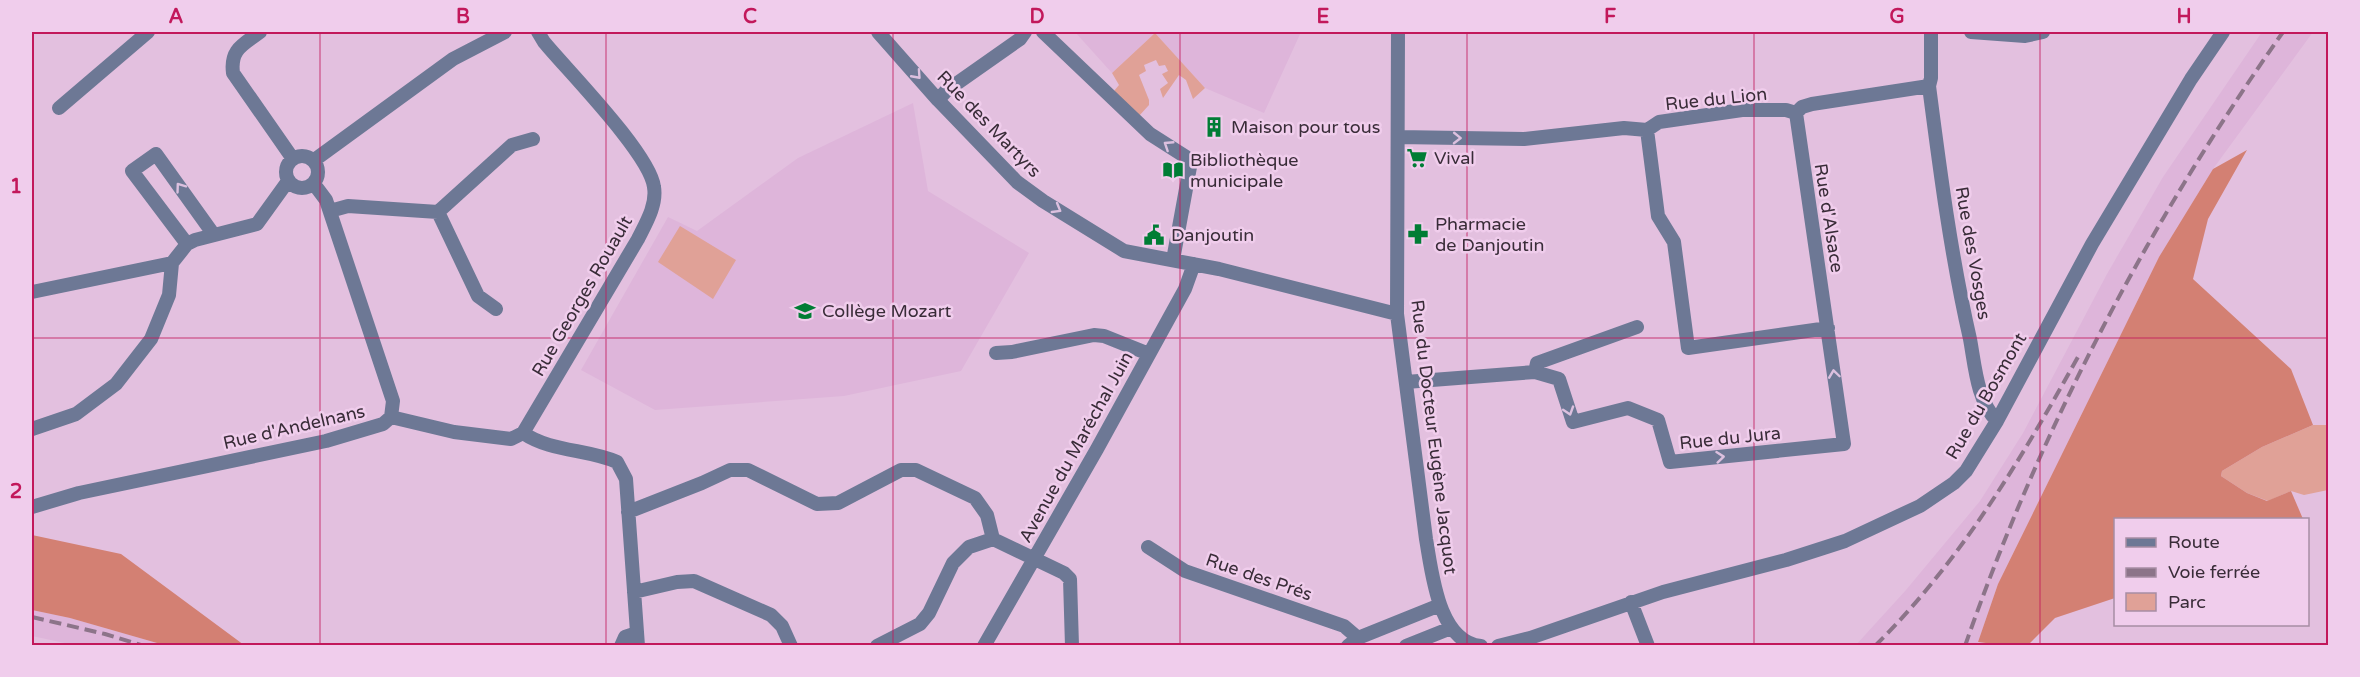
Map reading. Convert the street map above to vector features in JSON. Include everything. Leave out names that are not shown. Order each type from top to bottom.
[{"type":"street","points":[[60,108],[148,32]]},
{"type":"street","points":[[260,32],[238,48],[231,60],[233,73],[293,159]]},
{"type":"street","points":[[313,160],[453,59],[505,32]]},
{"type":"street","name":"Rue Georges Rouault","points":[[523,433],[638,239],[651,212],[654,187],[644,161],[538,32]]},
{"type":"street","name":"Rue des Martyrs","points":[[878,32],[938,100],[1017,182],[1042,201],[1124,250],[1194,264],[1397,314]]},
{"type":"street","points":[[938,100],[1020,39],[1025,32]]},
{"type":"street","points":[[1043,32],[1150,134],[1186,157],[1190,167],[1173,260]]},
{"type":"street","name":"Rue du Docteur Eugène Jacquot","points":[[1398,32],[1397,314],[1426,538],[1440,605],[1451,628]]},
{"type":"street","name":"Rue des Vosges","points":[[1931,32],[1929,86],[1958,287],[1980,387],[1991,415],[1997,421]]},
{"type":"street","points":[[1971,32],[2025,36],[2043,32]]},
{"type":"street","name":"Rue du Bosmont","points":[[1498,645],[1530,638],[1631,602],[1786,561],[1845,541],[1940,495],[1966,471],[1997,421],[2098,234],[2191,79],[2223,32]]},
{"type":"street","name":"Rue du Lion","points":[[1398,137],[1524,139],[1624,128],[1647,130],[1659,122],[1742,110],[1786,110],[1796,113],[1802,107],[1929,86]]},
{"type":"street","name":"Rue d'Alsace","points":[[1796,113],[1828,328]]},
{"type":"street","points":[[1647,130],[1658,216],[1674,242],[1688,348],[1828,328]]},
{"type":"street","points":[[330,211],[348,206],[438,212],[512,145],[533,139]]},
{"type":"street","points":[[187,244],[132,171],[156,154],[214,235]]},
{"type":"street","points":[[304,156],[313,160],[318,172],[314,184],[306,188],[296,187],[288,181],[286,169],[293,159],[304,156]]},
{"type":"street","points":[[32,429],[76,414],[116,384],[151,339],[169,295],[172,263],[187,244],[257,224],[288,181]]},
{"type":"street","name":"Rue d'Andelnans","points":[[32,507],[79,492],[326,441],[383,424],[391,417],[393,401],[326,200],[314,184]]},
{"type":"street","points":[[438,212],[478,296],[496,309]]},
{"type":"street","points":[[32,292],[172,263]]},
{"type":"street","name":"Avenue du Maréchal Juin","points":[[984,645],[1185,289],[1194,264]]},
{"type":"street","points":[[1535,372],[1537,363],[1637,327]]},
{"type":"street","name":"Rue du Jura","points":[[1407,382],[1535,372],[1559,379],[1573,422],[1628,408],[1658,420],[1670,462],[1844,444],[1828,328]]},
{"type":"street","points":[[996,352],[1012,352],[1094,335],[1104,336],[1149,354]]},
{"type":"street","points":[[391,417],[454,432],[511,439],[523,433],[537,442],[599,455],[617,462],[626,479],[638,639],[625,637],[621,645]]},
{"type":"street","points":[[628,512],[730,470],[748,470],[817,504],[838,503],[901,470],[916,470],[975,498],[987,515],[993,539]]},
{"type":"street","points":[[877,645],[920,624],[929,613],[953,563],[969,547],[993,539],[1064,573],[1070,579],[1072,645]]},
{"type":"street","name":"Rue des Prés","points":[[1148,547],[1185,571],[1344,626],[1353,642]]},
{"type":"street","points":[[634,592],[677,582],[694,581],[771,615],[782,626],[791,645]]},
{"type":"street","points":[[1631,602],[1648,645]]},
{"type":"street","points":[[1353,642],[1440,605]]},
{"type":"street","points":[[1407,645],[1451,628],[1460,639],[1474,645],[1481,645]]},
{"type":"shaded area","points":[[1075,32],[1301,32],[1264,113],[1205,88],[1155,33],[1112,73]]},
{"type":"shaded area","points":[[2262,32],[2313,32],[2213,169],[2159,257],[1998,584],[1977,645],[1855,646],[1906,590],[1980,501],[2023,433],[2107,274],[2163,177]]},
{"type":"shaded area","name":"Collège Mozart","points":[[913,103],[928,191],[1029,253],[961,371],[844,396],[655,410],[581,370],[668,217],[697,231],[798,158]]},
{"type":"shaded area","points":[[2247,150],[2208,219],[2193,279],[2291,369],[2313,425],[2262,447],[2222,471],[2221,476],[2247,493],[2267,501],[2291,491],[2303,518],[2114,518],[2114,598],[2055,618],[2028,645],[1978,642],[1998,584],[2159,257],[2213,169]]},
{"type":"shaded area","points":[[32,535],[121,554],[244,645],[164,645],[70,618],[32,610]]},
{"type":"shaded area","points":[[32,610],[70,618],[164,645],[74,645],[32,636]]},
{"type":"green space","points":[[1155,33],[1205,88],[1193,99],[1186,80],[1179,75],[1163,98],[1160,89],[1168,83],[1162,74],[1168,71],[1165,65],[1159,66],[1156,60],[1144,65],[1146,71],[1139,75],[1149,105],[1139,116],[1114,91],[1119,85],[1112,73]]},
{"type":"green space","points":[[680,226],[736,260],[713,299],[658,262]]},
{"type":"green space","points":[[2313,425],[2328,425],[2328,490],[2304,495],[2291,491],[2268,501],[2247,493],[2221,476],[2222,471],[2262,447]]},
{"type":"railway","points":[[1965,646],[2028,484],[2103,328],[2188,177],[2283,32]]},
{"type":"railway","points":[[1875,646],[1934,580],[1987,509],[2034,434],[2078,357]]},
{"type":"railway","points":[[32,617],[105,634],[144,646]]},
{"type":"place","name":"Maison pour tous","points":[[1214,127]]},
{"type":"place","name":"Vival","points":[[1417,158]]},
{"type":"place","name":"Bibliothèque municipale","points":[[1173,170]]},
{"type":"place","name":"Pharmacie de Danjoutin","points":[[1418,234]]},
{"type":"place","name":"Danjoutin","points":[[1154,235]]},
{"type":"place","name":"Collège Mozart","points":[[805,311]]}]
